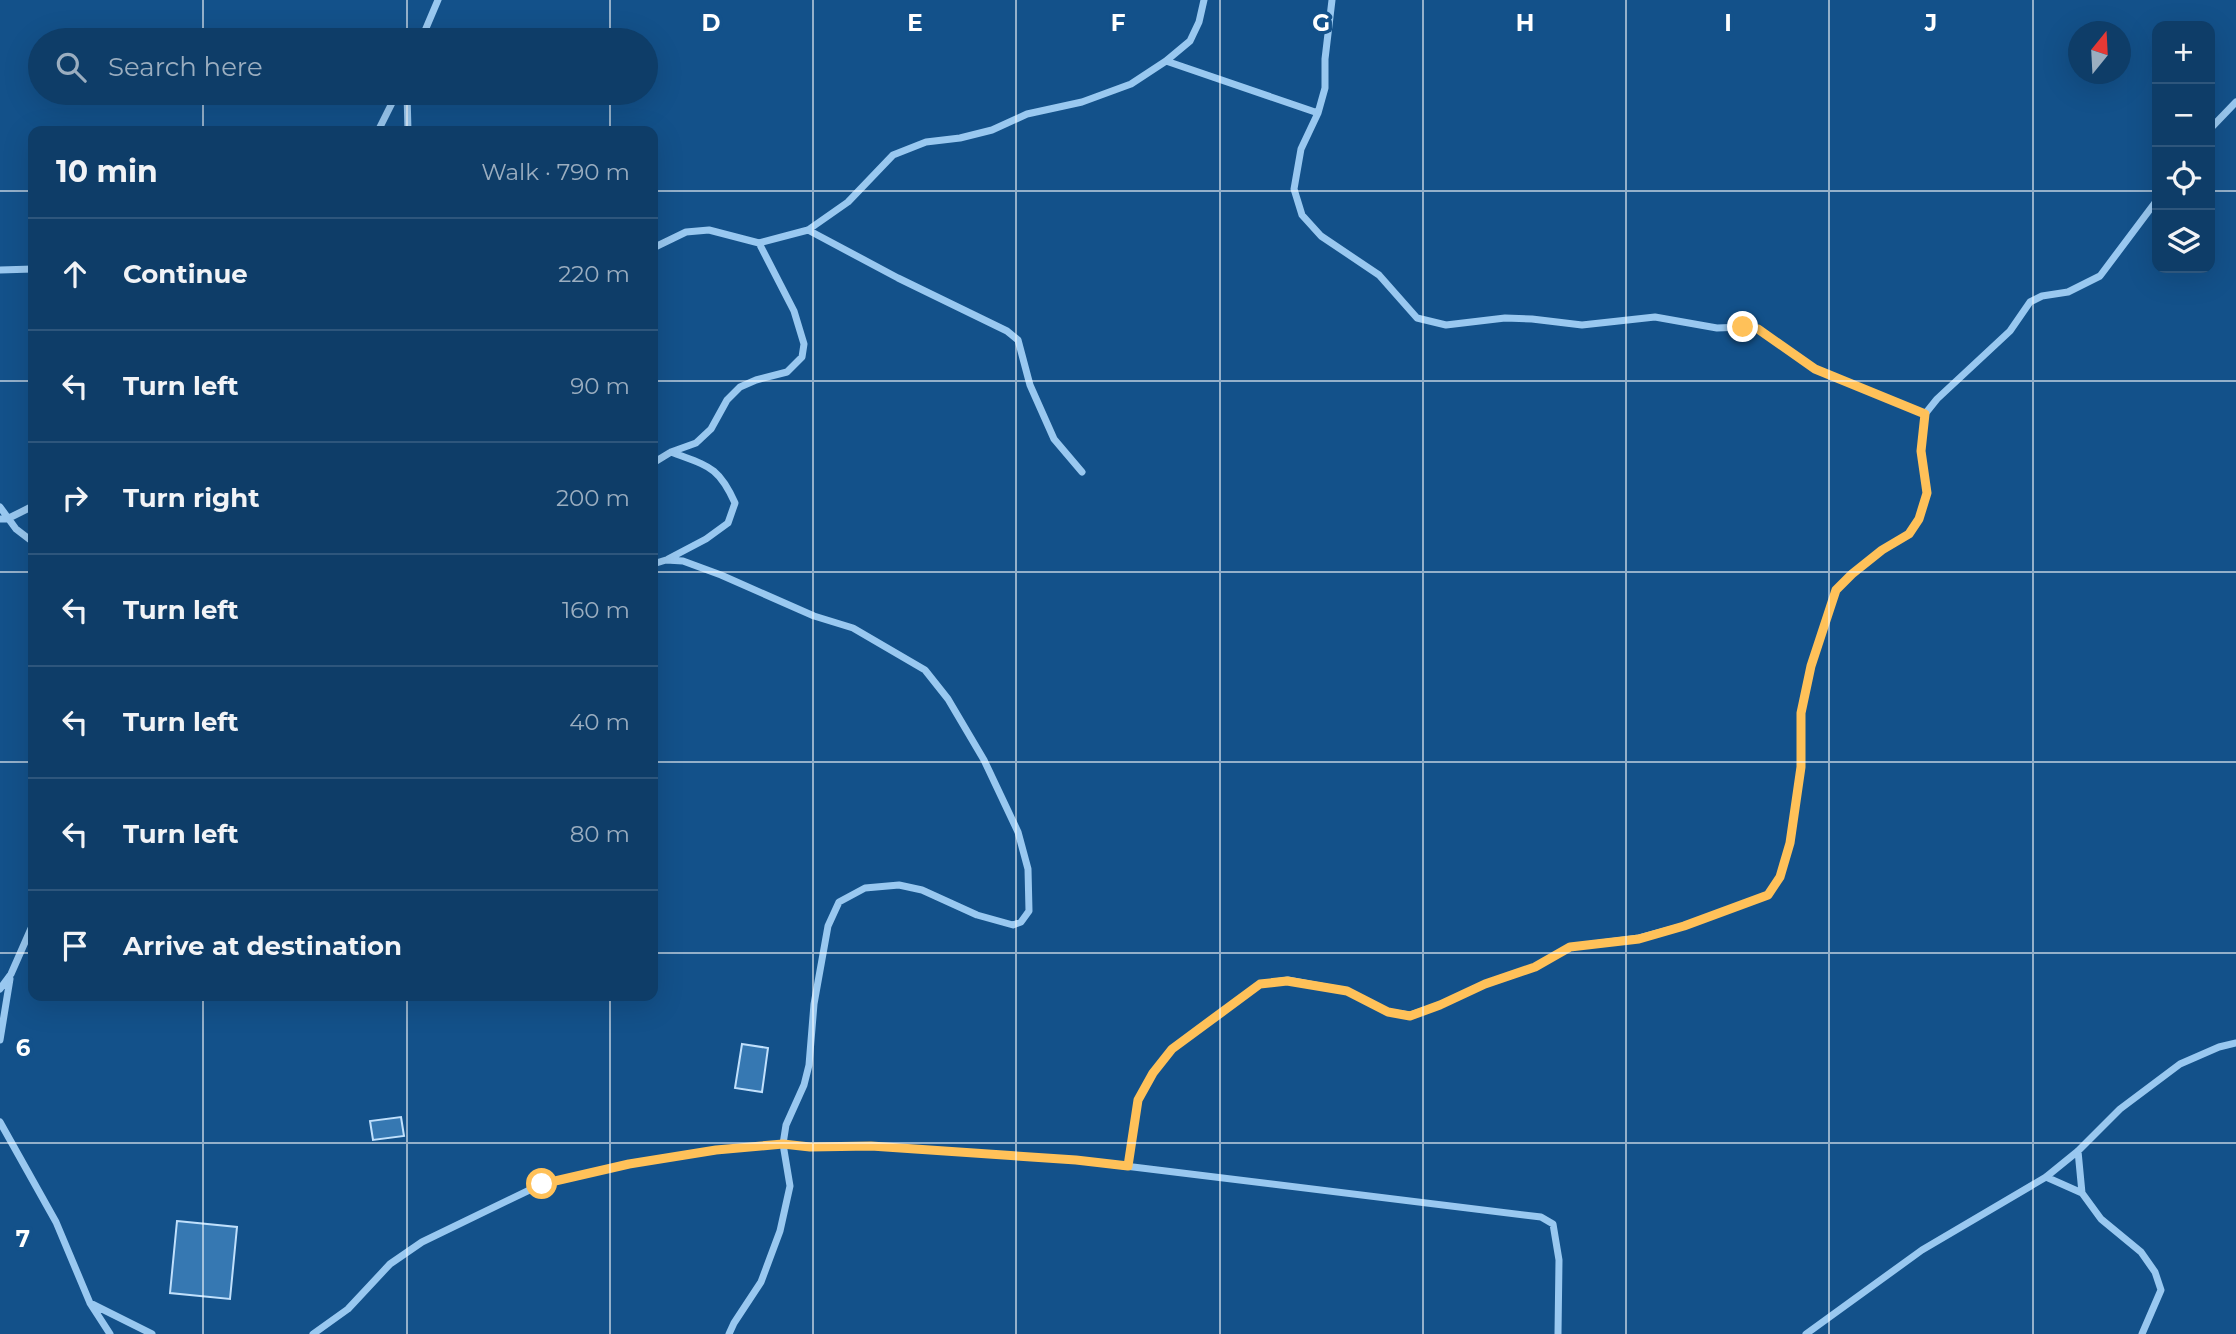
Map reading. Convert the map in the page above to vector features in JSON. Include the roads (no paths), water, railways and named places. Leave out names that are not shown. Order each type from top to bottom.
[{"type":"street","points":[[658,246],[687,232],[709,230],[759,243],[808,230],[848,202],[893,155],[926,142],[960,138],[992,130],[1027,114],[1082,102],[1131,84],[1190,41],[1205,0]]},
{"type":"street","points":[[1332,0],[1325,58],[1325,88],[1318,113],[1301,149],[1294,189],[1302,215],[1321,236],[1379,275],[1418,318],[1446,326],[1506,318],[1582,325],[1655,317],[1717,328],[1758,329],[1815,369],[1925,414]]},
{"type":"street","points":[[426,28],[437,1]]},
{"type":"street","points":[[1166,61],[1318,113]]},
{"type":"street","points":[[2215,124],[2236,102]]},
{"type":"street","points":[[380,126],[391,105]]},
{"type":"street","points":[[407,105],[408,126]]},
{"type":"street","points":[[1128,1166],[1138,1100],[1153,1073],[1172,1049],[1260,984],[1287,981],[1347,991],[1388,1012],[1410,1016],[1485,984],[1535,967],[1570,947],[1639,939],[1684,926],[1768,895],[1780,877],[1790,843],[1801,767],[1801,713],[1811,666],[1836,590],[1872,558],[1909,534],[1919,519],[1927,493],[1921,451],[1925,414],[1937,399],[2010,331],[2030,302],[2042,296],[2068,292],[2100,276],[2152,207]]},
{"type":"street","points":[[808,230],[1007,331],[1018,340],[1030,385],[1054,439],[1082,472]]},
{"type":"street","points":[[658,460],[696,443],[711,429],[727,400],[740,387],[787,372],[802,357],[804,344],[794,311],[759,243]]},
{"type":"street","points":[[0,270],[28,269]]},
{"type":"street","points":[[658,562],[706,539],[728,523],[735,503],[726,482],[712,468],[671,452]]},
{"type":"street","points":[[0,507],[3,519],[28,537]]},
{"type":"street","points":[[3,519],[28,508]]},
{"type":"street","points":[[666,560],[683,561],[814,616],[853,628],[925,670],[948,699],[984,760],[1018,832],[1028,869],[1029,911],[1021,922],[1013,925],[977,915],[922,890],[899,885],[865,888],[839,902],[828,926],[814,1004],[809,1065],[804,1085],[786,1125],[783,1144],[790,1186],[780,1231],[761,1282],[729,1334]]},
{"type":"street","points":[[0,989],[11,974],[28,935]]},
{"type":"street","points":[[0,1041],[11,974]]},
{"type":"street","points":[[1806,1334],[1922,1250],[2046,1177],[2120,1109],[2180,1064],[2219,1047],[2236,1043]]},
{"type":"street","points":[[0,1122],[57,1222],[90,1303],[110,1334]]},
{"type":"street","points":[[313,1334],[348,1309],[390,1264],[422,1242],[542,1184],[629,1164],[716,1150],[783,1144],[810,1147],[871,1146],[1076,1160],[1541,1217],[1553,1224],[1559,1260],[1558,1334]]},
{"type":"street","points":[[2077,1151],[2082,1193],[2101,1219],[2141,1252],[2155,1272],[2161,1290],[2142,1334]]},
{"type":"street","points":[[2046,1177],[2082,1193]]},
{"type":"street","points":[[90,1303],[152,1334]]}]
